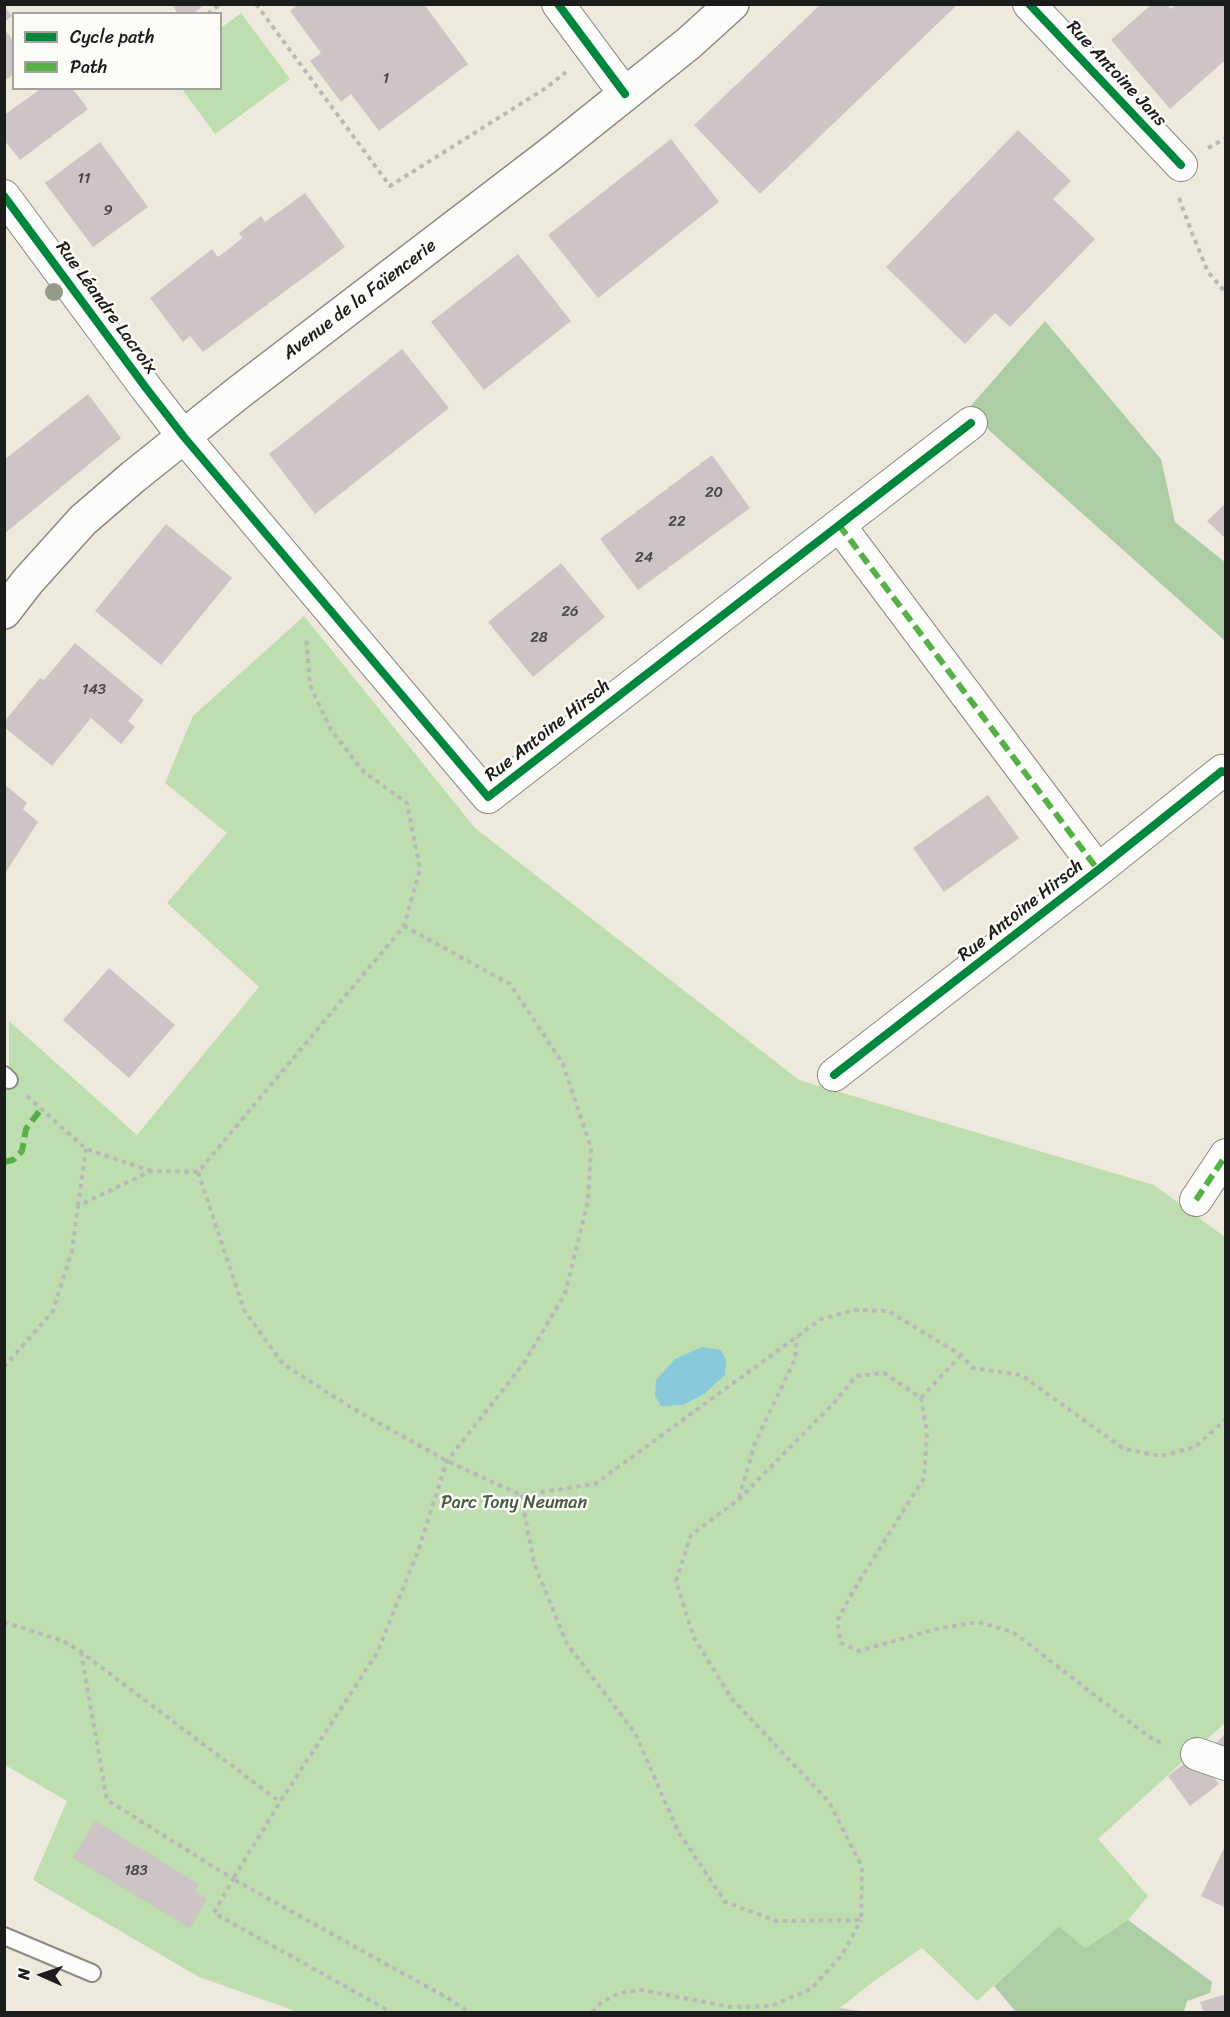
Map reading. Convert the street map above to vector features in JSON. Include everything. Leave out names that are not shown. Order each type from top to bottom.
[{"type":"main road","name":"Avenue de la Faïencerie","points":[[4,612],[28,581],[83,520],[133,477],[238,393],[554,151],[700,34],[732,4]]},
{"type":"street","points":[[558,4],[625,94]]},
{"type":"street","name":"Rue Antoine Jans","points":[[1029,4],[1181,165]]},
{"type":"street","name":"Rue Léandre Lacroix","points":[[4,196],[184,437]]},
{"type":"street","name":"Rue Antoine Hirsch","points":[[184,437],[488,797],[971,423]]},
{"type":"street","name":"Rue Antoine Hirsch","points":[[839,525],[1098,870]]},
{"type":"street","name":"Rue Antoine Hirsch","points":[[834,1075],[1222,771],[1226,773]]},
{"type":"street","points":[[1196,1200],[1226,1155]]},
{"type":"lane","points":[[4,1936],[92,1973]]},
{"type":"path","points":[[256,4],[390,186],[546,88],[567,72]]},
{"type":"path","points":[[1181,165],[1179,201],[1208,272],[1226,293]]},
{"type":"path","points":[[198,1172],[404,926],[420,869],[407,803],[364,772],[331,730],[310,685],[306,634]]},
{"type":"path","points":[[391,2013],[214,1913],[280,1802],[377,1653],[418,1551],[447,1461],[524,1363],[565,1294],[588,1201],[591,1148],[562,1064],[510,984],[404,926]]},
{"type":"path","points":[[7,1077],[86,1149],[151,1171],[198,1172]]},
{"type":"path","points":[[4,1367],[53,1311],[72,1250],[86,1149]]},
{"type":"path","points":[[78,1206],[151,1171]]},
{"type":"path","points":[[198,1172],[244,1310],[283,1364],[352,1408],[447,1461],[521,1495],[595,1484],[821,1319],[855,1310],[888,1311],[961,1355],[973,1368],[1021,1375],[1124,1449],[1161,1456],[1195,1447],[1226,1419]]},
{"type":"path","points":[[739,1499],[755,1443],[795,1359],[797,1336]]},
{"type":"path","points":[[921,1398],[961,1355]]},
{"type":"path","points":[[592,2013],[602,2002],[620,1993],[641,1990],[731,2007],[771,2006],[811,1989],[842,1956],[861,1920],[862,1867],[829,1802],[732,1699],[694,1638],[676,1581],[691,1535],[739,1499],[834,1403],[856,1376],[884,1373],[921,1398],[927,1432],[924,1478],[837,1621],[841,1643],[860,1652],[936,1629],[978,1622],[987,1624],[1013,1632],[1136,1727]]},
{"type":"path","points":[[521,1495],[534,1563],[567,1644],[635,1733],[678,1831],[725,1902],[777,1921],[861,1920]]},
{"type":"path","points":[[4,1622],[63,1641],[81,1652],[280,1802]]},
{"type":"path","points":[[81,1652],[107,1800],[233,1879],[449,1998],[469,2013]]},
{"type":"green space","points":[[241,13],[290,79],[215,134],[183,90],[222,90],[222,27]]},
{"type":"green space","points":[[1045,321],[1161,459],[1175,522],[1225,562],[1225,641],[968,409]]},
{"type":"green space","name":"Parc Tony Neuman","points":[[304,616],[475,828],[799,1080],[1154,1185],[1225,1237],[1225,1723],[1098,1839],[1148,1896],[1128,1920],[1085,1948],[1059,1926],[977,2001],[922,1948],[874,1981],[835,2012],[298,2012],[199,1977],[33,1880],[67,1801],[5,1765],[4,1084],[9,1079],[9,1021],[137,1135],[259,987],[167,903],[227,833],[165,783],[193,716]]},
{"type":"green space","points":[[1128,1920],[1212,1982],[1210,1993],[1187,2001],[1184,2012],[1016,2012],[994,1986],[1059,1926],[1085,1948]]},
{"type":"water","points":[[702,1347],[721,1350],[726,1360],[725,1375],[704,1394],[683,1405],[661,1406],[655,1396],[656,1380],[675,1359]]},
{"type":"building","points":[[172,4],[205,4],[195,12],[177,12]]},
{"type":"building","points":[[298,4],[424,4],[468,64],[379,131],[351,94],[341,102],[310,61],[321,53],[290,11]]},
{"type":"building","points":[[821,4],[958,4],[760,194],[694,125]]},
{"type":"building","points":[[1152,4],[1167,4],[1171,9],[1177,4],[1226,4],[1226,65],[1223,62],[1170,109],[1111,40]]},
{"type":"building","points":[[4,6],[12,16],[4,22]]},
{"type":"building","points":[[4,29],[12,39],[12,75],[4,81]]},
{"type":"building","points":[[39,90],[74,90],[88,109],[20,160],[4,140],[4,115]]},
{"type":"building","points":[[1018,130],[1071,181],[1053,199],[1095,239],[1010,327],[995,313],[965,344],[886,267]]},
{"type":"building","points":[[671,139],[719,202],[598,298],[548,235]]},
{"type":"building","points":[[100,142],[148,207],[93,247],[45,183]]},
{"type":"building","points":[[305,193],[345,247],[203,352],[190,336],[183,342],[150,298],[212,249],[218,257],[242,238],[239,233],[261,216],[265,222]]},
{"type":"building","points":[[518,254],[571,321],[484,390],[431,322]]},
{"type":"building","points":[[402,349],[449,408],[315,514],[269,454]]},
{"type":"building","points":[[88,394],[121,438],[4,534],[4,460]]},
{"type":"building","points":[[712,455],[750,508],[638,590],[600,539]]},
{"type":"building","points":[[1226,503],[1226,539],[1207,521]]},
{"type":"building","points":[[166,524],[232,578],[161,665],[95,611]]},
{"type":"building","points":[[561,563],[605,617],[533,677],[488,622]]},
{"type":"building","points":[[75,643],[144,700],[128,721],[135,727],[121,744],[91,718],[52,766],[4,727],[4,722],[40,678],[44,680]]},
{"type":"building","points":[[4,784],[27,803],[23,809],[38,822],[4,875]]},
{"type":"building","points":[[988,795],[1019,838],[944,892],[913,848]]},
{"type":"building","points":[[109,968],[175,1025],[129,1078],[63,1020]]},
{"type":"building","points":[[1226,1733],[1226,1756],[1209,1750]]},
{"type":"building","points":[[1196,1754],[1219,1784],[1190,1806],[1168,1776]]},
{"type":"building","points":[[95,1821],[199,1884],[195,1891],[207,1899],[190,1928],[73,1858]]},
{"type":"building","points":[[1226,1844],[1226,1908],[1201,1896]]},
{"type":"building","points":[[1226,1994],[1226,2012],[1204,2012],[1200,2002]]},
{"type":"building","points":[[840,2008],[861,2011],[861,2012],[835,2012]]},
{"type":"marked path","points":[[839,525],[1098,870]]},
{"type":"marked path","points":[[4,1162],[13,1160],[22,1151],[26,1129],[41,1109]]},
{"type":"marked path","points":[[1196,1200],[1226,1155]]},
{"type":"cycle path","points":[[558,4],[625,94]]},
{"type":"cycle path","points":[[1029,4],[1181,165]]},
{"type":"cycle path","points":[[4,196],[184,437],[488,797],[971,423]]},
{"type":"cycle path","points":[[834,1075],[1222,771],[1226,773]]}]
